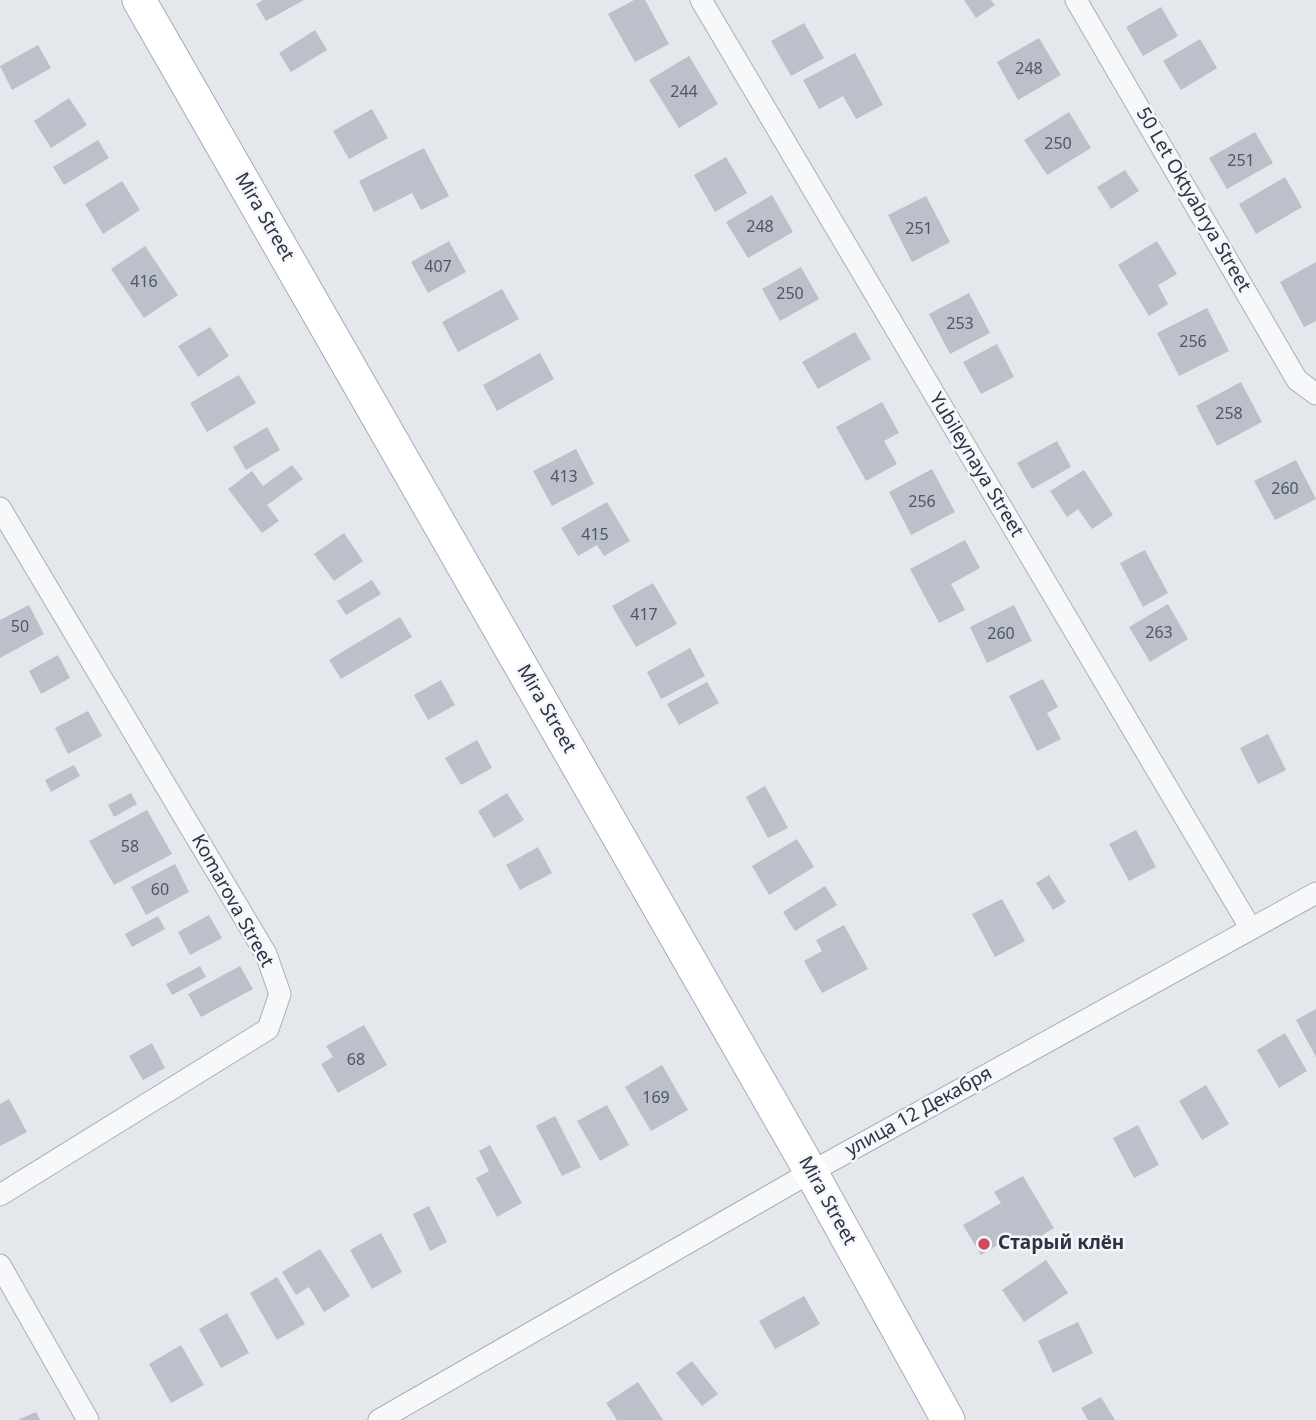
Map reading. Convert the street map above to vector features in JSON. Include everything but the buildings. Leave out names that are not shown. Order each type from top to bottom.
[{"type":"main road","name":"Mira Street","points":[[139,0],[811,1172],[948,1420]]},
{"type":"street","name":"Yubileynaya Street","points":[[701,0],[1251,929]]},
{"type":"street","name":"50 Let Oktyabrya Street","points":[[1076,0],[1297,380],[1316,394]]},
{"type":"street","name":"Komarova Street","points":[[0,508],[267,954],[280,994],[268,1029],[0,1195]]},
{"type":"street","name":"улица 12 Декабря","points":[[379,1420],[811,1172],[1316,893]]},
{"type":"street","points":[[0,1265],[88,1420]]},
{"type":"place","name":"Старый клён","points":[[984,1244]]}]
